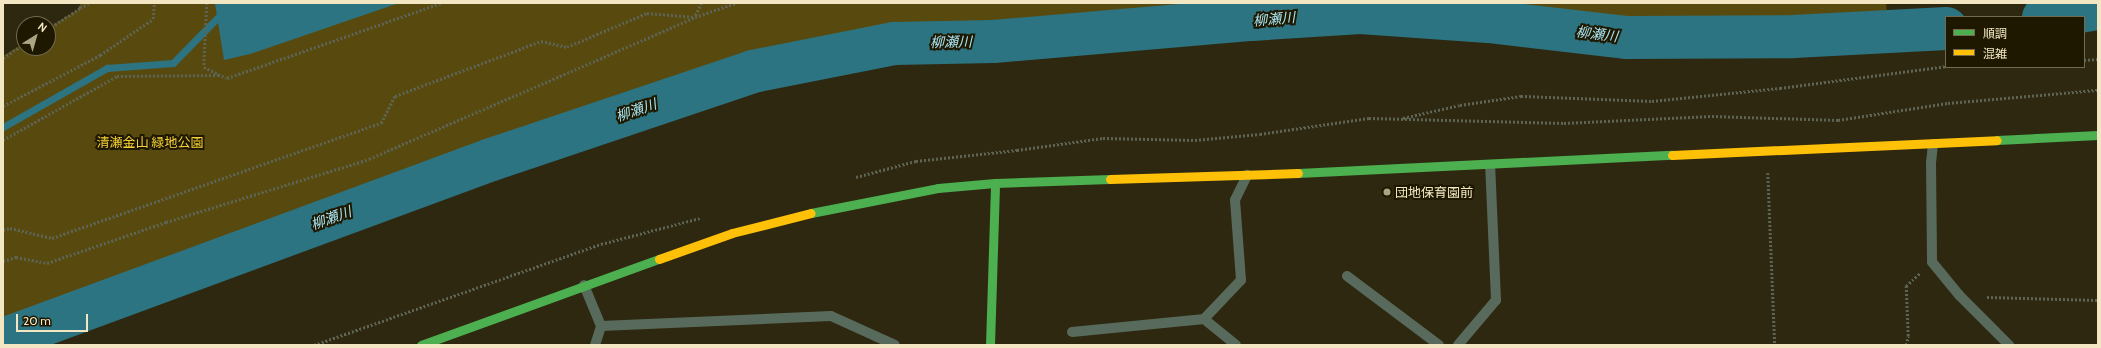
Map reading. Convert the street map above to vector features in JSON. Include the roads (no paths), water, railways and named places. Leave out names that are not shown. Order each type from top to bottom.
[{"type":"street","points":[[421,345],[584,285],[732,234],[813,212],[879,198],[938,188],[995,183],[1490,165],[2098,135]]},
{"type":"street","points":[[990,345],[995,183]]},
{"type":"lane","points":[[1933,144],[1931,162],[1932,262],[1959,295],[2009,345]]},
{"type":"lane","points":[[1458,345],[1496,300],[1490,165]]},
{"type":"lane","points":[[1072,332],[1204,319],[1241,280],[1235,200],[1247,175]]},
{"type":"lane","points":[[1347,276],[1440,345]]},
{"type":"lane","points":[[584,285],[601,326],[595,345]]},
{"type":"lane","points":[[601,326],[831,316],[895,345]]},
{"type":"lane","points":[[1204,319],[1236,345]]},
{"type":"water","points":[[215,3],[399,3],[250,54],[224,60]]},
{"type":"waterway","name":"柳瀬川","points":[[2049,16],[2098,8]]},
{"type":"waterway","name":"柳瀬川","points":[[3,339],[491,159],[752,71],[894,43],[993,41],[1251,19],[1360,12],[1488,21],[1627,37],[1793,36],[1945,28]]},
{"type":"waterway","points":[[3,127],[107,68],[173,63],[218,17]]},
{"type":"place","name":"団地保育園前","points":[[1387,192]]},
{"type":"park label","name":"清瀬金山 緑地公園","points":[[150,142]]}]
